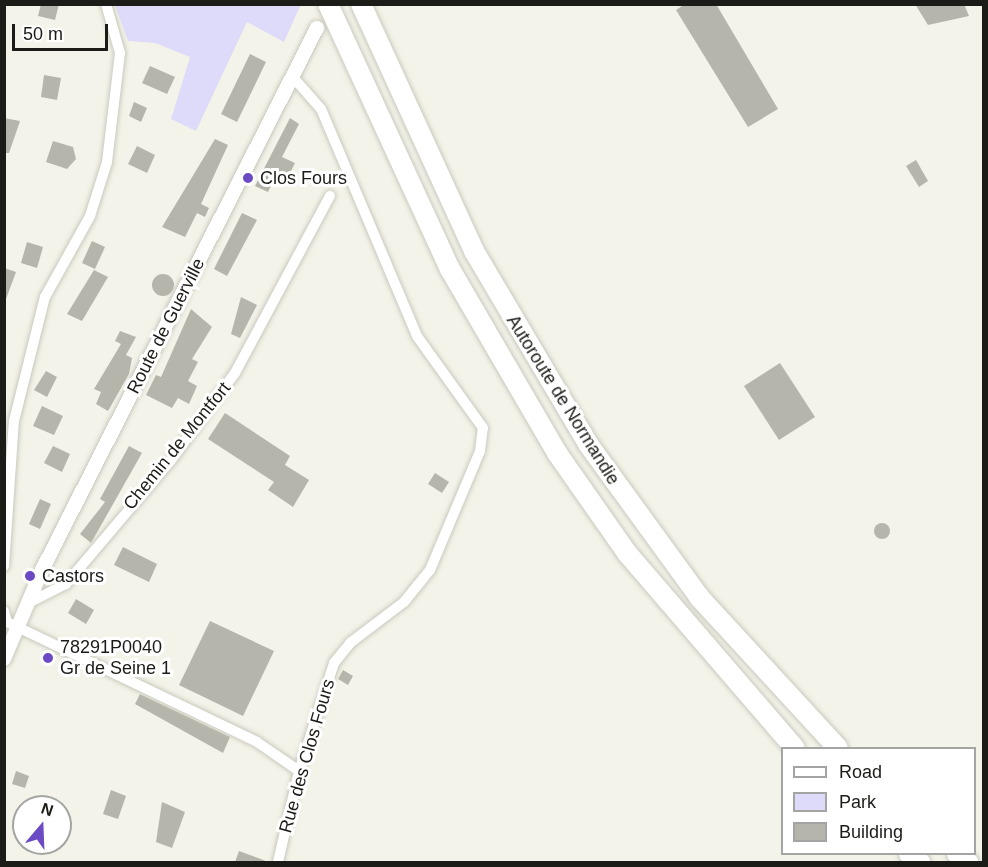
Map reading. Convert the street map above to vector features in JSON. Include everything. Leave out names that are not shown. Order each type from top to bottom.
[{"type":"highway","name":"Autoroute de Normandie","points":[[328,4],[450,269],[557,453],[627,553],[794,747]]},
{"type":"highway","name":"Autoroute de Normandie","points":[[361,4],[474,251],[588,444],[699,597],[837,747]]},
{"type":"street","points":[[4,566],[14,421],[39,320],[45,297],[90,216],[106,162],[120,53],[106,4]]},
{"type":"street","name":"Route de Guerville","points":[[4,659],[26,604],[317,28]]},
{"type":"street","name":"Rue des Clos Fours","points":[[278,862],[299,771],[334,663],[350,643],[404,602],[430,570],[480,450],[483,428],[417,336],[316,99],[292,76]]},
{"type":"street","name":"Chemin de Montfort","points":[[26,604],[66,584],[178,450],[235,374],[330,196]]},
{"type":"street","points":[[4,611],[7,622],[257,742],[299,771]]},
{"type":"green space","points":[[301,4],[284,42],[247,22],[196,131],[171,119],[190,57],[155,43],[128,41],[115,5]]},
{"type":"building","points":[[41,4],[59,4],[55,20],[38,16]]},
{"type":"building","points":[[685,4],[716,4],[778,109],[748,127],[676,10]]},
{"type":"building","points":[[915,4],[964,4],[969,16],[928,25]]},
{"type":"building","points":[[250,54],[266,62],[237,122],[221,114]]},
{"type":"building","points":[[150,66],[175,77],[167,94],[142,83]]},
{"type":"building","points":[[44,75],[61,78],[57,100],[41,97]]},
{"type":"building","points":[[134,102],[147,108],[141,122],[129,116]]},
{"type":"building","points":[[4,118],[20,121],[9,153],[4,153]]},
{"type":"building","points":[[290,118],[299,124],[282,157],[295,163],[285,183],[275,178],[268,192],[255,186]]},
{"type":"building","points":[[215,139],[228,145],[201,204],[209,208],[205,217],[197,213],[185,237],[162,227]]},
{"type":"building","points":[[53,141],[73,147],[76,159],[67,169],[46,162]]},
{"type":"building","points":[[137,146],[155,155],[147,173],[128,164]]},
{"type":"building","points":[[916,160],[928,181],[919,187],[906,166]]},
{"type":"building","points":[[242,213],[257,220],[227,276],[214,269]]},
{"type":"building","points":[[92,241],[105,247],[95,269],[82,263]]},
{"type":"building","points":[[27,242],[43,247],[37,268],[21,263]]},
{"type":"building","points":[[4,268],[16,272],[6,299],[4,299]]},
{"type":"building","points":[[94,270],[108,277],[82,321],[67,314]]},
{"type":"building","points":[[163,274],[171,277],[174,285],[171,293],[163,296],[155,293],[152,285],[155,277]]},
{"type":"building","points":[[241,297],[257,305],[240,338],[231,334]]},
{"type":"building","points":[[191,309],[212,327],[192,359],[198,362],[188,381],[197,386],[189,404],[178,398],[172,408],[146,395],[156,375],[161,377]]},
{"type":"building","points":[[120,331],[136,337],[126,355],[132,358],[129,374],[108,411],[96,404],[101,392],[94,389],[121,344],[115,341]]},
{"type":"building","points":[[780,363],[815,417],[779,440],[744,386]]},
{"type":"building","points":[[46,371],[57,377],[47,397],[34,390]]},
{"type":"building","points":[[42,406],[63,416],[54,435],[33,426]]},
{"type":"building","points":[[225,413],[290,456],[285,465],[309,480],[293,507],[268,490],[274,482],[208,439]]},
{"type":"building","points":[[53,446],[70,454],[62,472],[44,463]]},
{"type":"building","points":[[129,446],[142,453],[91,543],[80,534],[105,502],[100,499]]},
{"type":"building","points":[[435,473],[449,482],[442,493],[428,484]]},
{"type":"building","points":[[40,499],[51,504],[40,529],[29,524]]},
{"type":"building","points":[[879,523],[885,523],[890,531],[888,537],[879,539],[874,534],[874,528]]},
{"type":"building","points":[[123,547],[157,564],[149,582],[114,565]]},
{"type":"building","points":[[76,599],[94,610],[86,624],[68,613]]},
{"type":"building","points":[[210,621],[274,651],[243,716],[179,685]]},
{"type":"building","points":[[343,670],[353,676],[348,685],[338,679]]},
{"type":"building","points":[[140,694],[230,737],[223,753],[135,704]]},
{"type":"building","points":[[16,771],[29,776],[25,788],[12,784]]},
{"type":"building","points":[[111,790],[126,796],[118,819],[103,814]]},
{"type":"building","points":[[162,802],[185,812],[172,848],[156,842]]},
{"type":"building","points":[[239,851],[266,861],[266,862],[235,862]]},
{"type":"place","name":"Clos Fours","points":[[248,178]]},
{"type":"place","name":"Castors","points":[[30,576]]},
{"type":"place","name":"78291P0040 Gr de Seine 1","points":[[48,658]]}]
